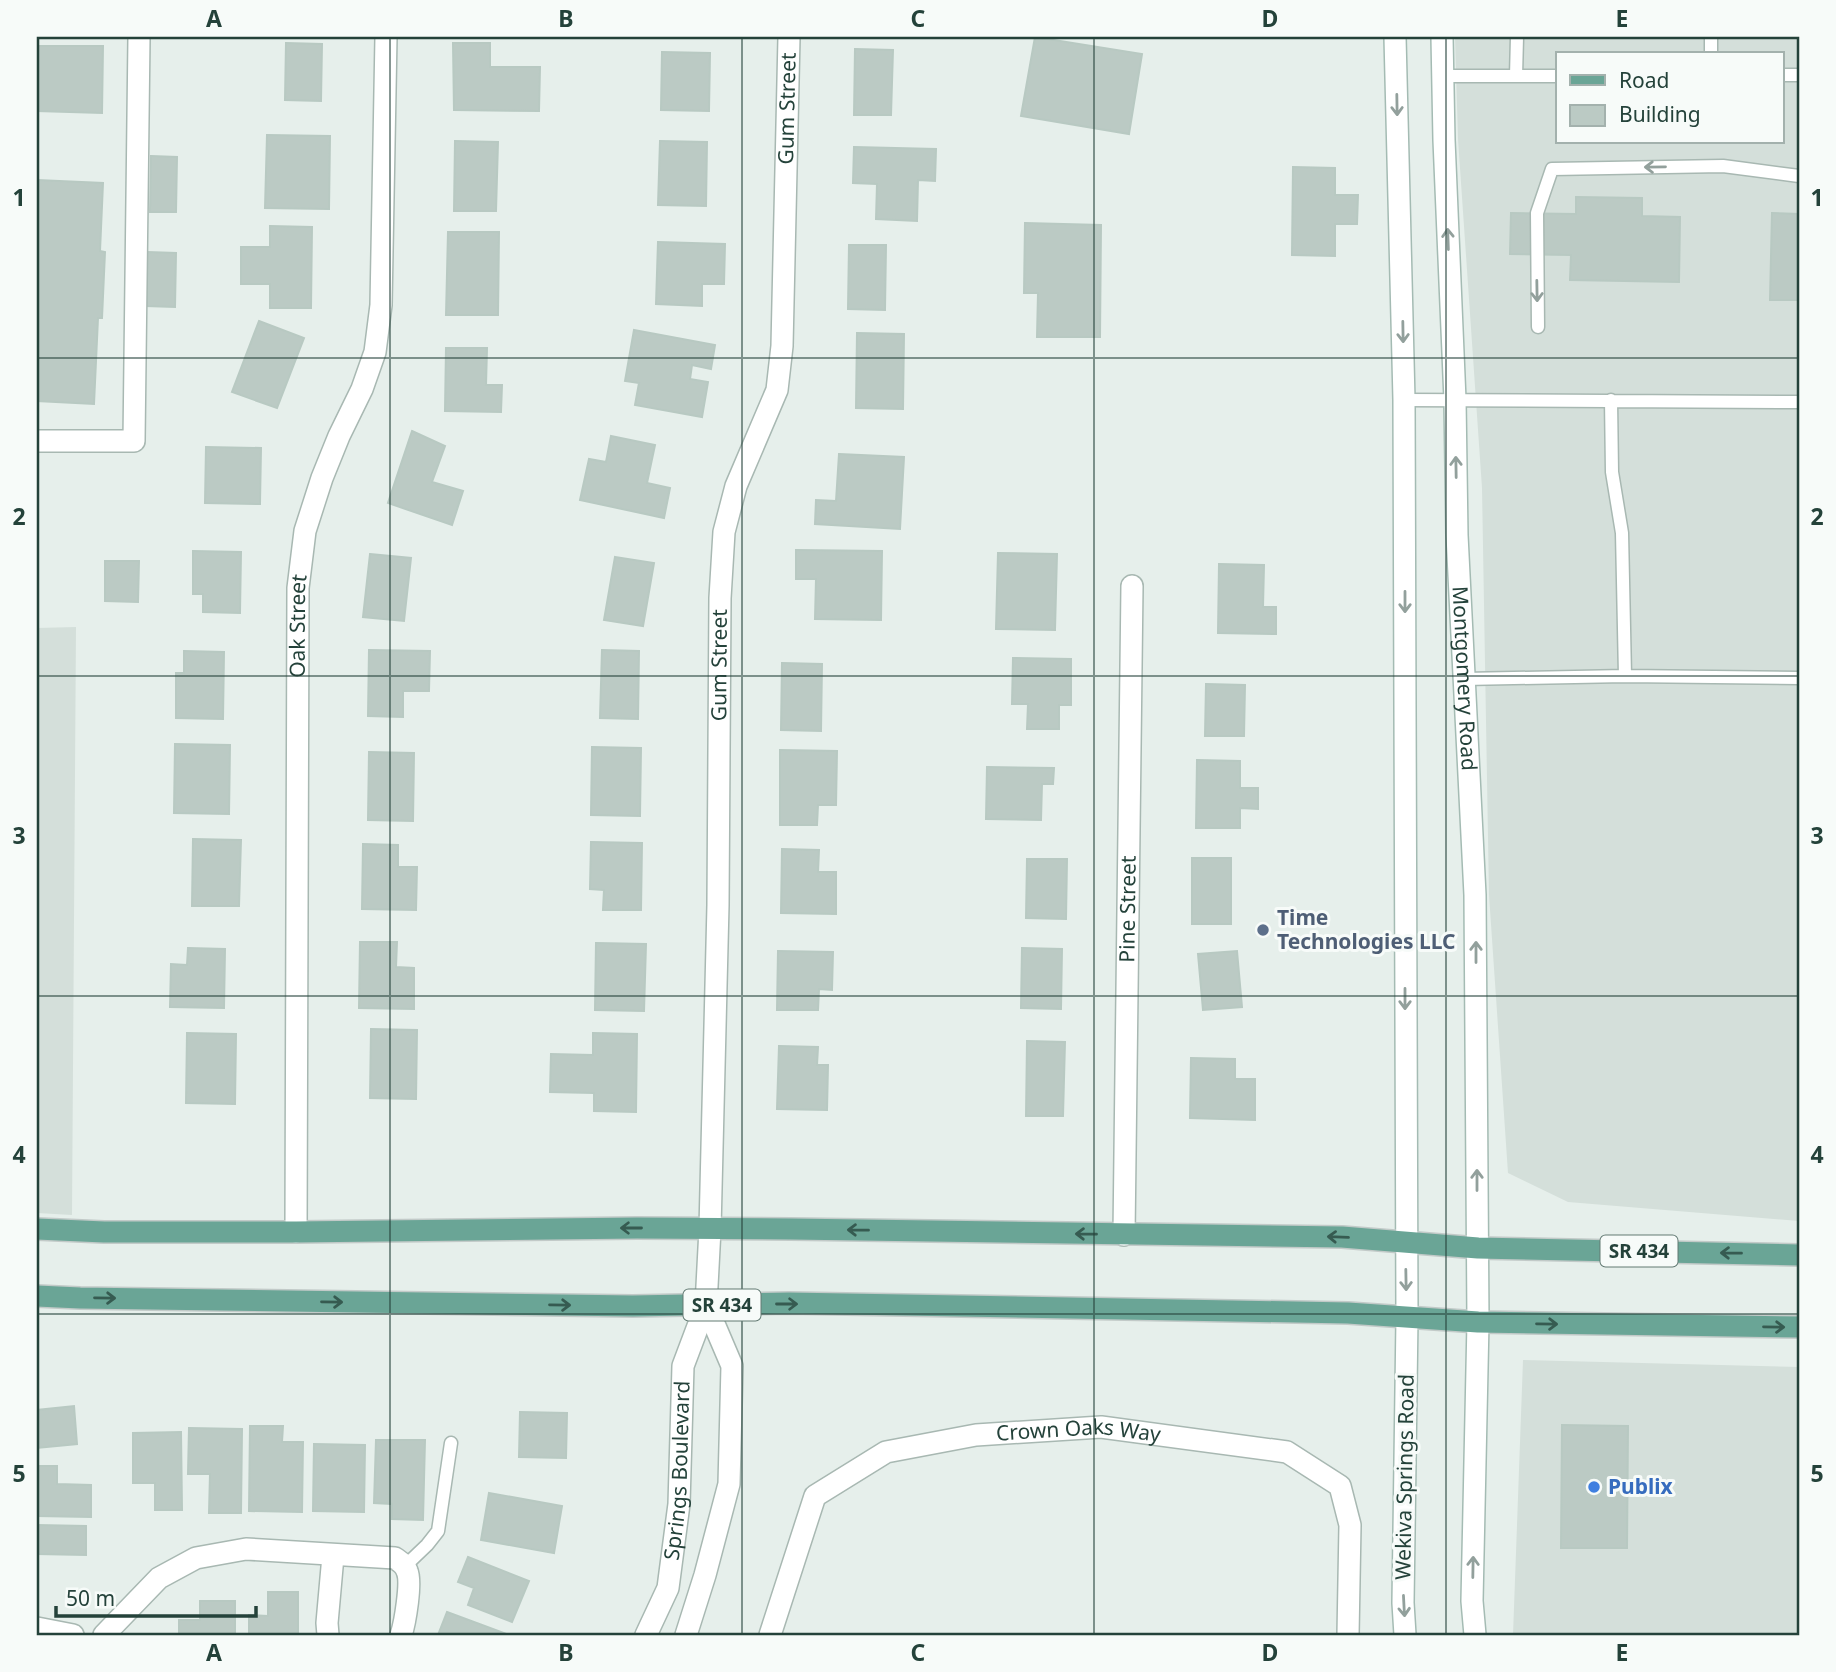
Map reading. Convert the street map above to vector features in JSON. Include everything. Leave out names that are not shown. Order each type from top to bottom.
[{"type":"main road","name":"SR 434","points":[[37,1229],[104,1232],[296,1232],[637,1228],[1342,1237],[1478,1248],[1799,1255]]},
{"type":"main road","name":"SR 434","points":[[37,1296],[634,1306],[789,1303],[1348,1313],[1478,1322],[1799,1327]]},
{"type":"street","points":[[37,441],[134,441],[139,37]]},
{"type":"street","name":"Oak Street","points":[[296,1232],[298,588],[305,531],[322,478],[362,389],[375,352],[381,306],[386,37]]},
{"type":"street","name":"Gum Street","points":[[706,1305],[718,905],[720,598],[724,532],[736,486],[777,390],[782,346],[789,37]]},
{"type":"street","points":[[1395,37],[1404,400],[1407,1318]]},
{"type":"street","name":"Montgomery Road","points":[[1442,37],[1457,535],[1475,895],[1478,1322]]},
{"type":"street","name":"Pine Street","points":[[1124,1235],[1132,586]]},
{"type":"street","points":[[686,1635],[729,1484],[732,1366],[706,1305]]},
{"type":"street","name":"Springs Boulevard","points":[[646,1635],[667,1588],[680,1504],[683,1366],[706,1305]]},
{"type":"street","name":"Wekiva Springs Road","points":[[1405,1635],[1403,1604],[1407,1318]]},
{"type":"street","points":[[1475,1635],[1472,1601],[1478,1322]]},
{"type":"street","name":"Crown Oaks Way","points":[[770,1635],[815,1496],[886,1452],[976,1435],[1101,1427],[1287,1452],[1340,1486],[1350,1525],[1348,1635]]},
{"type":"street","points":[[104,1635],[159,1578],[196,1558],[246,1549],[395,1558],[405,1566],[409,1575],[405,1625],[401,1635]]},
{"type":"street","points":[[328,1635],[333,1556]]},
{"type":"street","points":[[37,1628],[73,1635]]},
{"type":"lane","points":[[1516,76],[1517,37]]},
{"type":"lane","points":[[1443,76],[1556,76]]},
{"type":"lane","points":[[1538,327],[1537,213],[1552,169],[1723,166],[1799,176]]},
{"type":"lane","points":[[1404,400],[1799,402]]},
{"type":"lane","points":[[1611,400],[1612,472],[1622,533],[1625,676]]},
{"type":"lane","points":[[1464,679],[1625,676],[1799,678]]},
{"type":"lane","points":[[405,1566],[438,1531],[451,1443]]},
{"type":"shaded area","points":[[1455,37],[1799,37],[1799,1221],[1568,1202],[1508,1173],[1489,895],[1482,488],[1458,139]]},
{"type":"shaded area","points":[[76,627],[72,1215],[37,1213],[37,628]]},
{"type":"shaded area","points":[[1523,1360],[1799,1367],[1799,1635],[1513,1635]]},
{"type":"building","points":[[1035,37],[1142,54],[1129,134],[1021,116]]},
{"type":"building","points":[[286,43],[322,44],[321,101],[285,100]]},
{"type":"building","points":[[453,43],[490,43],[490,67],[540,67],[539,111],[454,110]]},
{"type":"building","points":[[37,46],[103,46],[102,113],[37,111]]},
{"type":"building","points":[[855,49],[893,50],[891,115],[854,115]]},
{"type":"building","points":[[662,52],[710,53],[709,111],[661,110]]},
{"type":"building","points":[[267,135],[330,136],[329,209],[265,208]]},
{"type":"building","points":[[455,141],[498,142],[496,211],[454,211]]},
{"type":"building","points":[[660,141],[707,142],[706,206],[658,205]]},
{"type":"building","points":[[854,147],[936,149],[935,181],[918,180],[917,221],[876,219],[877,184],[853,183]]},
{"type":"building","points":[[151,156],[177,157],[176,212],[150,212]]},
{"type":"building","points":[[1293,167],[1335,168],[1335,195],[1358,195],[1357,224],[1335,224],[1335,256],[1292,255]]},
{"type":"building","points":[[37,180],[103,183],[100,251],[105,252],[102,318],[98,318],[94,404],[37,401]]},
{"type":"building","points":[[1576,197],[1642,198],[1642,216],[1680,217],[1679,282],[1570,280],[1571,255],[1510,254],[1511,213],[1576,214]]},
{"type":"building","points":[[1772,213],[1799,214],[1799,300],[1770,300]]},
{"type":"building","points":[[1025,223],[1101,225],[1100,337],[1037,337],[1038,293],[1024,293]]},
{"type":"building","points":[[270,226],[312,227],[311,308],[270,308],[270,284],[241,284],[241,247],[270,247]]},
{"type":"building","points":[[448,232],[499,232],[498,315],[446,315]]},
{"type":"building","points":[[658,242],[725,244],[724,284],[702,284],[702,306],[656,304]]},
{"type":"building","points":[[849,245],[886,245],[885,310],[848,309]]},
{"type":"building","points":[[147,252],[176,253],[175,307],[146,306]]},
{"type":"building","points":[[259,321],[304,338],[277,408],[232,392]]},
{"type":"building","points":[[634,330],[715,345],[711,369],[692,365],[690,379],[708,382],[702,417],[635,405],[639,383],[625,381]]},
{"type":"building","points":[[857,333],[904,334],[903,409],[856,408]]},
{"type":"building","points":[[446,348],[487,348],[486,385],[502,385],[501,412],[445,411]]},
{"type":"building","points":[[412,431],[445,446],[432,482],[463,491],[452,525],[388,503]]},
{"type":"building","points":[[611,436],[655,445],[647,483],[670,488],[664,518],[580,500],[589,459],[606,462]]},
{"type":"building","points":[[206,447],[261,448],[260,504],[205,503]]},
{"type":"building","points":[[839,454],[904,457],[900,529],[815,524],[816,500],[836,501]]},
{"type":"building","points":[[796,550],[882,551],[881,620],[815,619],[816,579],[796,579]]},
{"type":"building","points":[[193,551],[241,552],[240,613],[203,612],[203,594],[193,594]]},
{"type":"building","points":[[998,553],[1057,554],[1055,630],[996,629]]},
{"type":"building","points":[[370,554],[411,558],[404,621],[363,617]]},
{"type":"building","points":[[615,557],[654,563],[643,626],[604,620]]},
{"type":"building","points":[[105,561],[139,561],[138,602],[105,601]]},
{"type":"building","points":[[1219,564],[1264,565],[1263,607],[1276,607],[1276,634],[1218,633]]},
{"type":"building","points":[[369,650],[430,651],[429,691],[403,691],[403,717],[368,716]]},
{"type":"building","points":[[602,650],[639,651],[638,719],[600,718]]},
{"type":"building","points":[[184,651],[224,652],[223,719],[176,718],[176,673],[184,673]]},
{"type":"building","points":[[1013,658],[1071,659],[1071,705],[1059,705],[1059,729],[1027,729],[1028,704],[1012,704]]},
{"type":"building","points":[[782,663],[822,664],[821,731],[781,730]]},
{"type":"building","points":[[1206,684],[1245,685],[1244,736],[1205,736]]},
{"type":"building","points":[[175,744],[230,745],[229,814],[174,813]]},
{"type":"building","points":[[592,747],[641,748],[640,816],[591,815]]},
{"type":"building","points":[[780,750],[837,751],[836,805],[818,805],[817,825],[780,825]]},
{"type":"building","points":[[369,752],[414,753],[413,821],[368,820]]},
{"type":"building","points":[[1197,760],[1240,761],[1240,788],[1258,788],[1258,809],[1240,808],[1240,828],[1196,828]]},
{"type":"building","points":[[987,767],[1054,768],[1053,784],[1042,784],[1041,820],[986,819]]},
{"type":"building","points":[[193,839],[241,840],[239,906],[192,906]]},
{"type":"building","points":[[591,842],[642,843],[641,910],[603,910],[604,890],[590,889]]},
{"type":"building","points":[[363,844],[398,845],[398,867],[417,867],[416,910],[362,909]]},
{"type":"building","points":[[782,849],[819,850],[818,872],[836,872],[836,914],[781,913]]},
{"type":"building","points":[[1192,858],[1231,858],[1231,924],[1192,924]]},
{"type":"building","points":[[1027,859],[1067,859],[1066,919],[1026,918]]},
{"type":"building","points":[[360,942],[397,942],[396,967],[414,968],[414,1009],[359,1008]]},
{"type":"building","points":[[596,943],[646,944],[644,1011],[595,1010]]},
{"type":"building","points":[[188,948],[225,949],[224,1008],[170,1007],[171,964],[187,965]]},
{"type":"building","points":[[1022,948],[1062,949],[1061,1009],[1021,1008]]},
{"type":"building","points":[[778,951],[833,952],[832,990],[819,989],[818,1010],[777,1010]]},
{"type":"building","points":[[1237,951],[1242,1007],[1203,1010],[1198,954]]},
{"type":"building","points":[[371,1029],[417,1030],[416,1099],[370,1098]]},
{"type":"building","points":[[187,1033],[236,1034],[235,1104],[186,1103]]},
{"type":"building","points":[[593,1033],[637,1034],[636,1112],[594,1111],[594,1093],[550,1092],[551,1054],[593,1055]]},
{"type":"building","points":[[1027,1041],[1065,1042],[1063,1116],[1026,1116]]},
{"type":"building","points":[[779,1046],[818,1047],[817,1065],[828,1065],[827,1110],[777,1109]]},
{"type":"building","points":[[1191,1058],[1235,1059],[1235,1079],[1255,1079],[1255,1120],[1190,1118]]},
{"type":"building","points":[[74,1406],[77,1444],[37,1448],[37,1410]]},
{"type":"building","points":[[520,1412],[567,1413],[566,1458],[519,1457]]},
{"type":"building","name":"Publix","points":[[1562,1425],[1628,1426],[1627,1548],[1561,1548]]},
{"type":"building","points":[[250,1426],[283,1426],[282,1442],[303,1442],[302,1512],[249,1511]]},
{"type":"building","points":[[189,1428],[242,1429],[241,1513],[209,1513],[210,1474],[188,1474]]},
{"type":"building","points":[[181,1432],[182,1510],[155,1510],[155,1483],[133,1483],[133,1433]]},
{"type":"building","points":[[376,1440],[425,1440],[423,1520],[392,1519],[392,1504],[374,1503]]},
{"type":"building","points":[[314,1444],[365,1445],[364,1512],[313,1511]]},
{"type":"building","points":[[37,1466],[57,1466],[57,1484],[91,1485],[91,1517],[37,1516]]},
{"type":"building","points":[[489,1493],[562,1506],[554,1553],[481,1540]]},
{"type":"building","points":[[37,1525],[86,1526],[86,1555],[37,1554]]},
{"type":"building","points":[[468,1557],[529,1581],[512,1622],[468,1605],[474,1588],[458,1582]]},
{"type":"building","points":[[268,1592],[298,1592],[298,1635],[249,1635],[249,1615],[268,1616]]},
{"type":"building","points":[[200,1601],[235,1601],[235,1635],[179,1635],[179,1620],[200,1620]]},
{"type":"building","points":[[447,1612],[509,1635],[438,1635]]},
{"type":"place","name":"Time Technologies LLC","points":[[1263,930]]},
{"type":"place","name":"Publix","points":[[1594,1487]]}]
